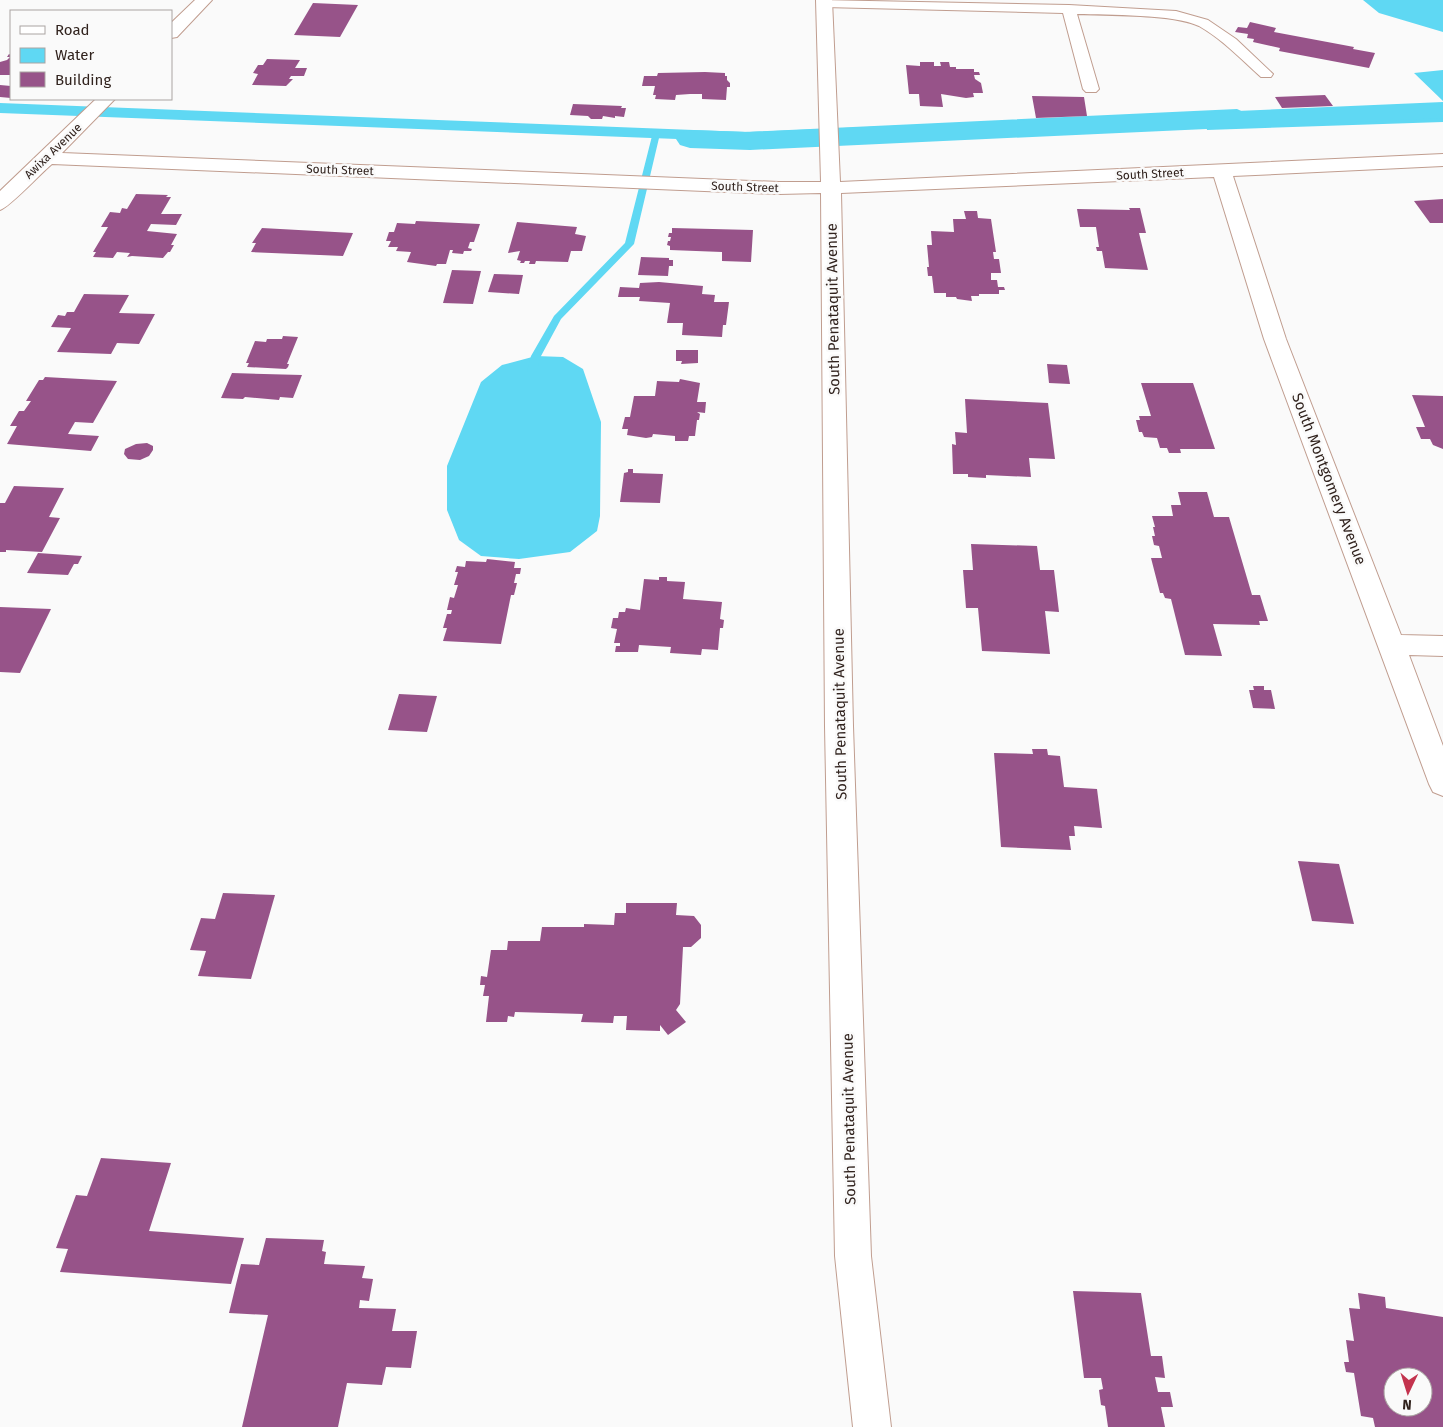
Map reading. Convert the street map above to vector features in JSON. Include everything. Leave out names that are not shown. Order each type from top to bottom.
[{"type":"street","points":[[172,32],[204,0]]},
{"type":"street","name":"South Penataquit Avenue","points":[[824,1],[830,177],[839,716],[853,1256],[872,1427]]},
{"type":"street","name":"Awixa Avenue","points":[[0,204],[105,100]]},
{"type":"street","name":"South Street","points":[[47,158],[779,188],[830,177],[876,187],[1443,160]]},
{"type":"street","name":"South Montgomery Avenue","points":[[1222,171],[1275,339],[1443,784]]},
{"type":"street","points":[[1392,645],[1443,646]]},
{"type":"lane","points":[[824,1],[1068,9],[1176,15],[1203,23],[1231,42],[1266,74]]},
{"type":"lane","points":[[1068,9],[1091,89]]},
{"type":"water","points":[[1363,0],[1443,0],[1443,32],[1379,13]]},
{"type":"water","points":[[1443,70],[1443,101],[1414,73]]},
{"type":"water","points":[[0,103],[745,132],[1237,109],[1263,121],[1443,113],[1443,122],[1207,130],[1205,119],[755,142],[0,113]]},
{"type":"water","points":[[536,356],[563,357],[583,369],[601,422],[600,516],[597,531],[570,552],[519,559],[481,556],[459,540],[447,510],[447,466],[481,382],[502,365]]},
{"type":"building","points":[[313,3],[358,5],[340,37],[294,35]]},
{"type":"building","points":[[1250,22],[1276,28],[1274,32],[1354,47],[1353,49],[1375,53],[1369,68],[1279,51],[1280,48],[1253,42],[1254,39],[1247,38],[1248,34],[1235,32],[1238,27],[1247,28]]},
{"type":"building","points":[[10,57],[10,75],[0,75],[0,62]]},
{"type":"building","points":[[267,59],[300,60],[295,68],[307,68],[304,76],[291,76],[289,79],[293,79],[286,86],[252,85],[258,74],[253,73],[258,65],[263,65]]},
{"type":"building","points":[[920,62],[934,62],[934,66],[941,66],[940,62],[949,62],[950,67],[956,67],[956,69],[974,69],[974,72],[979,72],[980,75],[974,75],[975,79],[981,83],[983,93],[973,93],[974,97],[966,98],[941,94],[943,107],[920,106],[919,94],[909,94],[906,65],[920,66]]},
{"type":"building","points":[[658,73],[725,73],[730,83],[730,87],[727,87],[726,100],[702,99],[702,94],[676,95],[675,100],[655,99],[656,95],[653,95],[655,86],[642,86],[644,76],[657,76]]},
{"type":"building","points":[[0,85],[10,86],[10,98],[0,97]]},
{"type":"building","points":[[1325,95],[1333,106],[1282,108],[1275,97]]},
{"type":"building","points":[[1032,96],[1084,97],[1087,116],[1036,118]]},
{"type":"building","points":[[573,104],[622,106],[621,108],[626,108],[624,117],[603,116],[602,119],[591,119],[588,116],[570,115]]},
{"type":"building","points":[[136,194],[168,195],[166,197],[171,197],[161,214],[182,214],[176,225],[151,224],[147,231],[177,234],[171,245],[174,245],[170,252],[163,258],[127,257],[130,253],[117,252],[113,258],[93,257],[96,252],[93,252],[108,227],[101,227],[110,212],[120,213],[122,208],[127,209]]},
{"type":"building","points":[[1443,199],[1443,223],[1430,223],[1414,201]]},
{"type":"building","points":[[1129,208],[1140,208],[1146,233],[1139,233],[1148,270],[1105,268],[1102,251],[1097,251],[1096,247],[1099,247],[1096,227],[1080,227],[1077,209],[1130,210]]},
{"type":"building","points":[[964,211],[977,211],[978,218],[991,219],[996,252],[993,252],[994,259],[999,259],[1001,273],[991,273],[991,280],[997,280],[998,287],[1004,287],[1005,290],[999,290],[999,294],[971,296],[972,301],[957,299],[956,297],[946,297],[946,293],[934,293],[932,276],[928,276],[927,267],[929,267],[927,245],[932,245],[931,231],[954,232],[953,219],[966,219]]},
{"type":"building","points":[[416,221],[480,224],[474,242],[470,242],[468,248],[472,249],[471,251],[464,251],[463,254],[452,253],[453,250],[450,250],[446,264],[437,264],[436,266],[407,262],[411,252],[396,251],[398,247],[388,247],[391,241],[386,241],[389,232],[394,232],[397,223],[415,224]]},
{"type":"building","points":[[517,222],[577,227],[575,234],[586,236],[582,251],[571,251],[568,262],[536,261],[535,264],[529,264],[530,261],[525,261],[520,263],[521,261],[517,260],[520,251],[508,253]]},
{"type":"building","points":[[262,228],[353,233],[343,256],[251,252],[256,243],[252,243]]},
{"type":"building","points":[[672,228],[753,230],[751,262],[722,261],[722,252],[670,250],[670,246],[667,245],[668,241],[670,241],[671,237],[668,237],[669,233],[672,233]]},
{"type":"building","points":[[641,257],[669,258],[669,260],[673,260],[673,266],[669,266],[668,276],[638,275]]},
{"type":"building","points":[[452,270],[481,271],[473,304],[443,303]]},
{"type":"building","points":[[494,274],[523,275],[519,294],[488,292]]},
{"type":"building","points":[[659,282],[703,286],[702,294],[715,295],[714,302],[729,302],[726,325],[723,325],[722,337],[682,335],[683,323],[667,323],[670,303],[639,301],[640,297],[618,297],[620,287],[639,288],[640,283]]},
{"type":"building","points":[[84,294],[129,295],[119,313],[155,314],[139,344],[117,343],[111,354],[57,352],[71,328],[51,327],[58,315],[65,316],[67,312],[74,312]]},
{"type":"building","points":[[283,336],[298,337],[286,369],[247,367],[249,363],[246,363],[255,341],[266,342],[267,339],[282,339]]},
{"type":"building","points":[[676,350],[698,350],[698,363],[681,364],[682,361],[676,361]]},
{"type":"building","points":[[1047,364],[1067,365],[1070,384],[1049,383]]},
{"type":"building","points":[[232,373],[302,375],[293,398],[280,397],[279,400],[245,397],[243,399],[221,398]]},
{"type":"building","points":[[45,377],[117,381],[93,423],[75,422],[68,434],[99,436],[91,451],[7,444],[17,426],[10,426],[19,411],[24,411],[31,401],[26,401],[39,380],[43,380]]},
{"type":"building","points":[[680,379],[700,383],[697,402],[706,402],[705,413],[697,412],[700,414],[699,420],[697,420],[695,436],[689,436],[688,441],[675,441],[675,436],[653,434],[652,437],[646,438],[627,435],[628,429],[622,429],[625,417],[630,417],[634,396],[655,396],[657,381],[679,382]]},
{"type":"building","points":[[1141,383],[1193,383],[1215,449],[1180,449],[1181,453],[1169,453],[1167,448],[1160,448],[1157,438],[1144,437],[1142,432],[1139,432],[1136,420],[1140,420],[1139,416],[1151,416]]},
{"type":"building","points":[[1412,395],[1443,396],[1443,449],[1433,445],[1430,439],[1421,439],[1416,427],[1425,427]]},
{"type":"building","points":[[965,399],[1048,403],[1055,459],[1029,458],[1031,477],[986,475],[986,478],[968,477],[968,474],[953,474],[952,444],[956,445],[955,432],[967,433]]},
{"type":"building","points":[[147,443],[153,446],[149,456],[140,460],[128,459],[124,454],[125,449],[136,444]]},
{"type":"building","points":[[628,469],[633,469],[633,473],[663,474],[660,503],[620,502],[624,473],[628,472]]},
{"type":"building","points":[[14,486],[64,488],[49,517],[60,518],[42,552],[6,550],[6,552],[0,552],[0,503],[5,503]]},
{"type":"building","points":[[1178,492],[1207,492],[1214,517],[1229,517],[1252,595],[1260,595],[1268,621],[1259,621],[1260,625],[1213,624],[1222,656],[1185,655],[1171,599],[1165,598],[1163,593],[1160,593],[1151,558],[1162,558],[1159,546],[1154,545],[1152,536],[1155,536],[1153,527],[1155,527],[1152,516],[1173,516],[1171,505],[1181,505]]},
{"type":"building","points":[[971,544],[1037,546],[1040,570],[1054,570],[1059,612],[1045,611],[1050,654],[982,651],[978,608],[966,608],[963,570],[973,570]]},
{"type":"building","points":[[38,553],[82,556],[78,564],[74,564],[68,575],[27,573]]},
{"type":"building","points":[[487,559],[515,562],[514,568],[521,568],[520,574],[516,574],[514,583],[517,583],[514,595],[511,595],[501,644],[443,641],[447,628],[443,628],[447,614],[451,614],[452,610],[447,610],[450,597],[454,598],[458,585],[454,585],[458,572],[455,572],[457,566],[465,567],[466,561],[486,562]]},
{"type":"building","points":[[659,577],[667,577],[667,581],[685,582],[683,599],[722,602],[720,619],[724,620],[723,628],[720,628],[718,650],[702,649],[701,655],[670,653],[671,647],[639,645],[638,652],[615,652],[616,646],[620,646],[620,643],[614,643],[617,629],[611,628],[613,618],[618,618],[619,612],[625,612],[626,608],[640,610],[644,579],[659,580]]},
{"type":"building","points":[[0,607],[51,609],[20,673],[0,672]]},
{"type":"building","points":[[1253,686],[1264,686],[1264,690],[1271,690],[1275,709],[1253,708],[1249,690],[1254,690]]},
{"type":"building","points":[[399,694],[437,696],[427,732],[388,730]]},
{"type":"building","points":[[1032,749],[1047,749],[1048,755],[1060,756],[1064,787],[1097,789],[1102,828],[1074,826],[1075,836],[1069,836],[1071,850],[1001,847],[994,753],[1033,754]]},
{"type":"building","points":[[1298,861],[1339,864],[1354,924],[1312,921]]},
{"type":"building","points":[[223,893],[275,895],[251,979],[198,976],[206,951],[190,950],[201,918],[215,919]]},
{"type":"building","points":[[626,903],[677,903],[676,915],[694,916],[701,925],[701,938],[691,947],[683,947],[680,1004],[676,1010],[686,1022],[668,1035],[660,1025],[660,1031],[626,1030],[627,1016],[614,1016],[613,1023],[581,1022],[583,1014],[515,1012],[514,1017],[508,1016],[507,1022],[486,1022],[489,996],[483,996],[485,985],[480,985],[481,976],[487,977],[491,950],[507,950],[508,941],[540,941],[542,927],[584,927],[584,924],[614,925],[615,913],[626,913]]},
{"type":"building","points":[[101,1158],[171,1163],[149,1231],[244,1238],[231,1284],[60,1272],[68,1249],[56,1248],[76,1195],[87,1196]]},
{"type":"building","points":[[266,1238],[324,1240],[322,1251],[326,1252],[324,1264],[365,1266],[362,1278],[373,1279],[369,1301],[360,1300],[359,1308],[396,1309],[392,1331],[417,1331],[411,1368],[386,1367],[382,1385],[347,1383],[338,1427],[242,1427],[268,1315],[229,1313],[241,1264],[259,1265]]},
{"type":"building","points":[[1073,1291],[1141,1293],[1151,1356],[1162,1356],[1165,1378],[1155,1377],[1158,1392],[1170,1392],[1173,1407],[1161,1407],[1165,1427],[1108,1427],[1105,1406],[1101,1405],[1099,1390],[1103,1389],[1101,1378],[1084,1378]]},
{"type":"building","points":[[1358,1293],[1385,1297],[1386,1308],[1443,1317],[1443,1427],[1375,1427],[1373,1418],[1361,1416],[1354,1373],[1346,1372],[1344,1362],[1349,1362],[1346,1340],[1354,1341],[1349,1308],[1360,1309]]},
{"type":"waterway","points":[[690,139],[750,141],[1443,110]]},
{"type":"waterway","points":[[532,371],[536,356],[557,318],[629,244],[655,138]]}]
